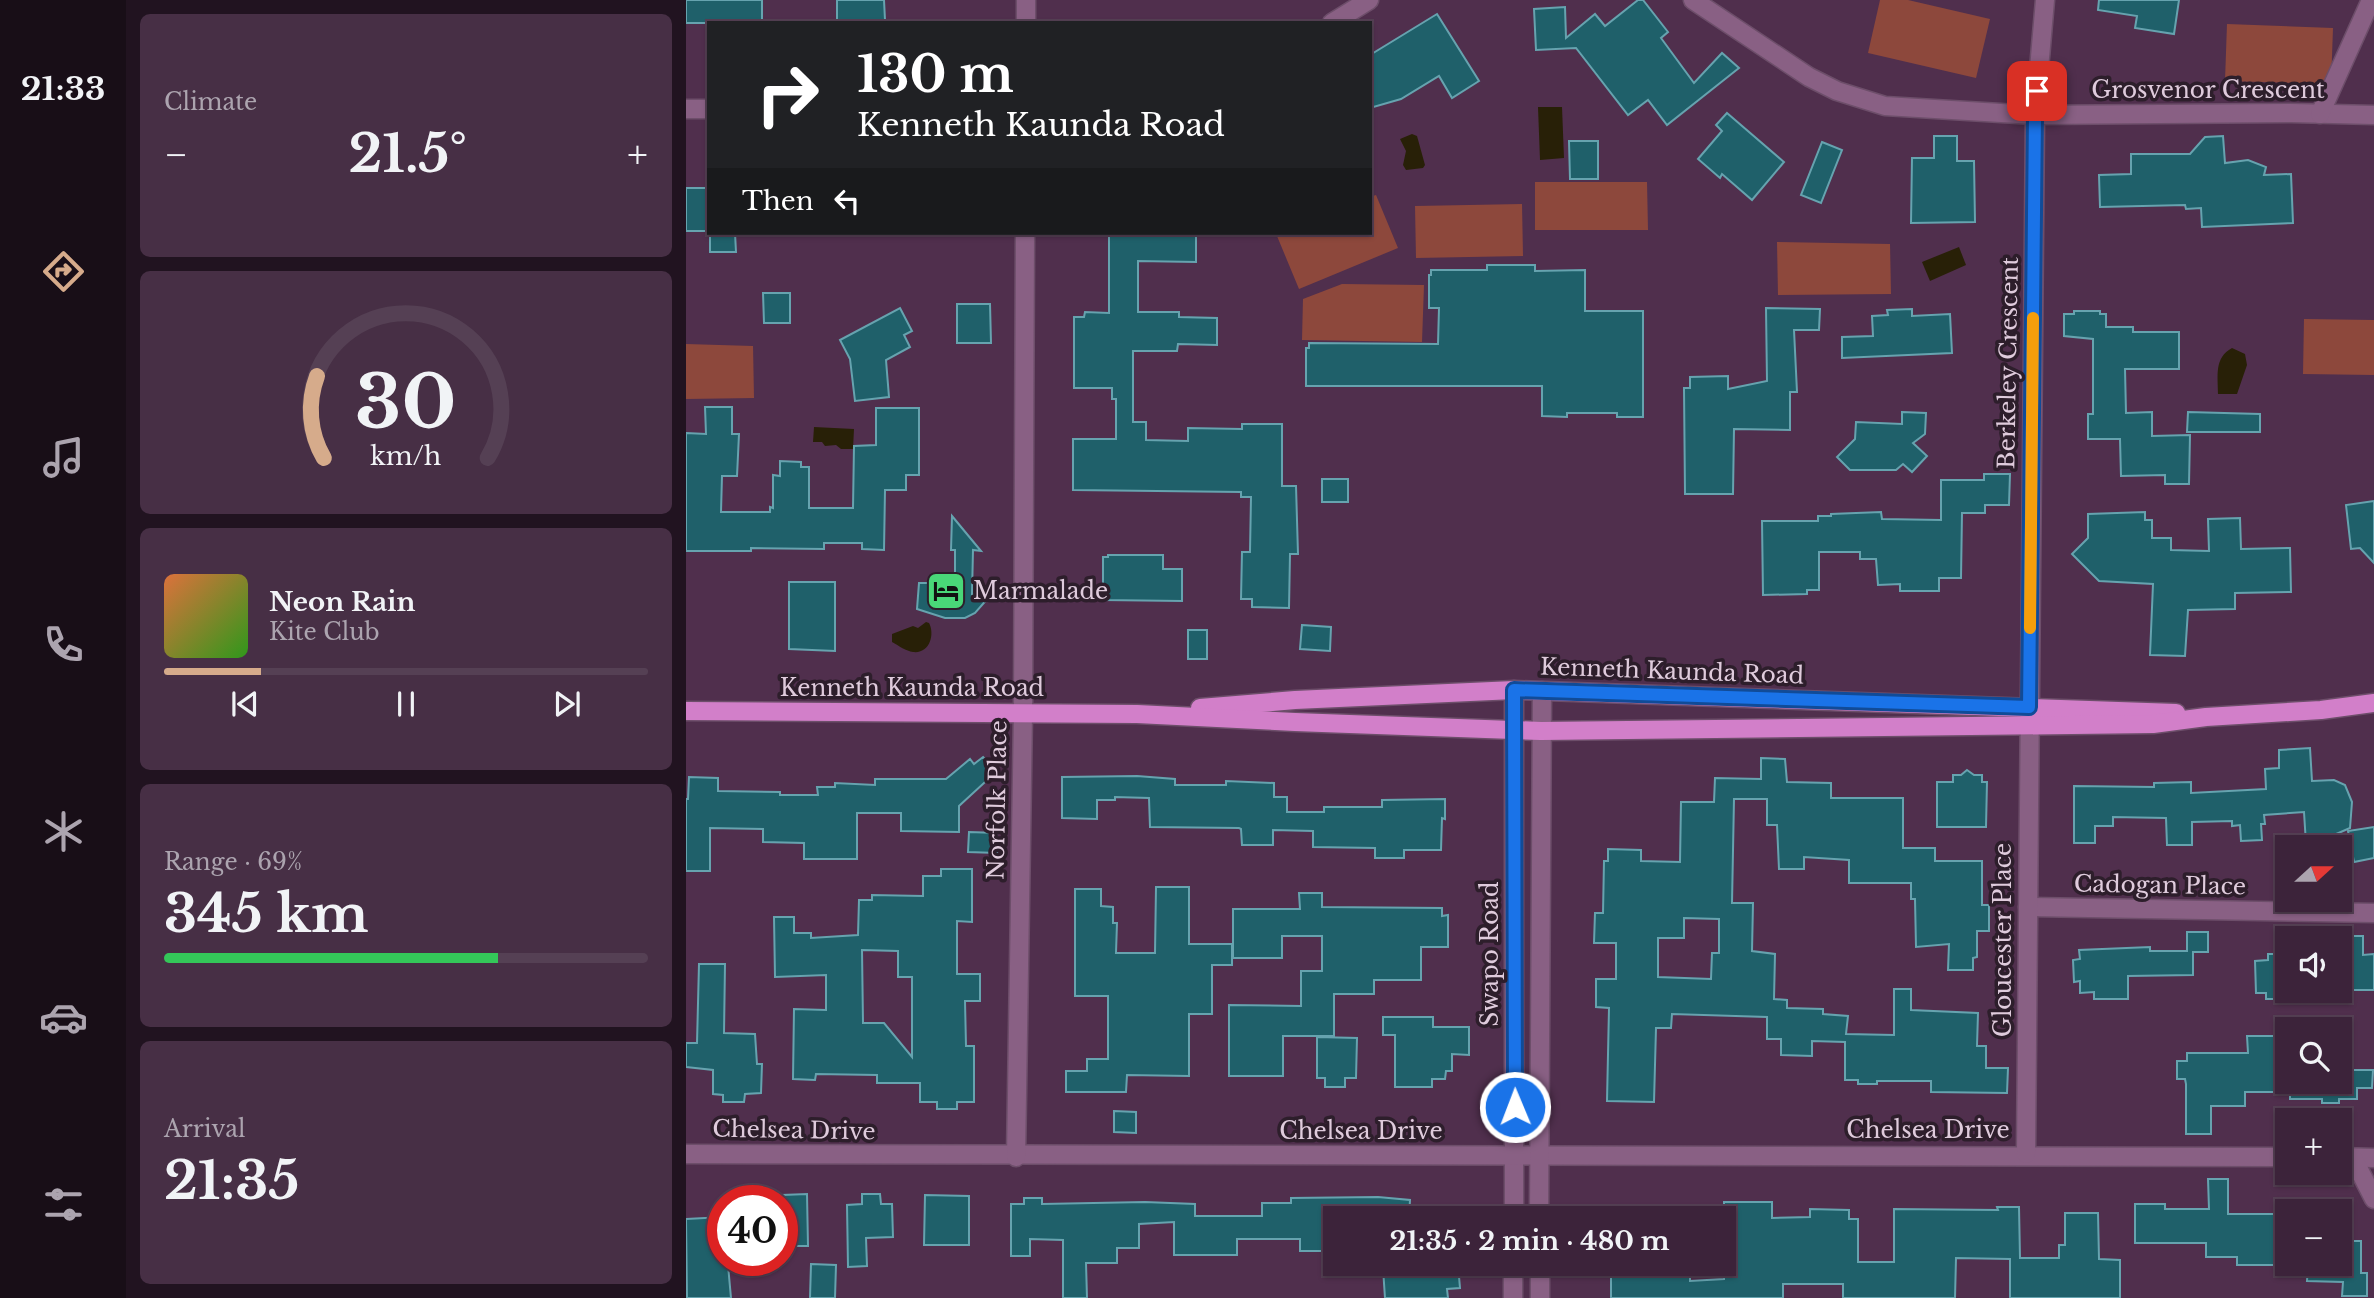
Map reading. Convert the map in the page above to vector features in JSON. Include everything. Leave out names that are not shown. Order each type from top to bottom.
[{"type":"main road","name":"Kenneth Kaunda Road","points":[[1138,714],[1295,700],[1514,690],[2154,711],[2206,717]]},
{"type":"main road","name":"Kenneth Kaunda Road","points":[[686,711],[1138,714],[1541,732],[2153,724],[2206,717],[2270,715],[2374,703]]},
{"type":"street","points":[[1026,0],[1026,21]]},
{"type":"street","points":[[1335,21],[1369,0]]},
{"type":"street","name":"Grosvenor Crescent","points":[[1693,0],[1837,92],[1885,106],[2035,115],[2374,115]]},
{"type":"street","name":"Berkeley Crescent","points":[[2029,727],[2035,115],[2045,0]]},
{"type":"street","points":[[2320,114],[2371,0]]},
{"type":"street","points":[[686,109],[707,109]]},
{"type":"street","name":"Norfolk Place","points":[[1016,1157],[1023,713],[1025,235]]},
{"type":"street","name":"Swapo Road","points":[[1514,690],[1514,1206]]},
{"type":"street","points":[[1539,1206],[1542,691]]},
{"type":"street","name":"Gloucester Place","points":[[2026,1154],[2029,727]]},
{"type":"street","name":"Cadogan Place","points":[[2028,907],[2374,913]]},
{"type":"street","name":"Chelsea Drive","points":[[686,1154],[1016,1157],[2026,1154],[2275,1157]]},
{"type":"street","points":[[2352,1157],[2374,1158]]},
{"type":"street","points":[[2352,1166],[2374,1199]]},
{"type":"street","points":[[1513,1276],[1513,1298]]},
{"type":"street","points":[[1539,1276],[1540,1298]]},
{"type":"shaded area","points":[[1880,0],[1908,0],[1990,19],[1976,78],[1868,53]]},
{"type":"shaded area","points":[[2227,24],[2333,28],[2331,84],[2225,81]]},
{"type":"shaded area","points":[[1538,107],[1562,107],[1564,158],[1540,160]]},
{"type":"shaded area","points":[[1412,134],[1417,136],[1425,165],[1423,168],[1406,170],[1403,165],[1406,151],[1400,139]]},
{"type":"shaded area","points":[[1535,182],[1647,182],[1648,230],[1535,230]]},
{"type":"shaded area","points":[[1376,195],[1398,248],[1299,289],[1277,236],[1372,235],[1372,196]]},
{"type":"shaded area","points":[[1522,204],[1523,256],[1416,258],[1415,206]]},
{"type":"shaded area","points":[[1777,242],[1890,244],[1891,294],[1778,295]]},
{"type":"shaded area","points":[[1959,247],[1966,265],[1930,281],[1922,262]]},
{"type":"shaded area","points":[[1342,284],[1424,285],[1422,342],[1302,340],[1303,299]]},
{"type":"shaded area","points":[[2304,319],[2374,320],[2374,375],[2303,374]]},
{"type":"shaded area","points":[[686,344],[753,346],[754,398],[686,399]]},
{"type":"shaded area","points":[[2232,348],[2245,354],[2247,365],[2237,394],[2218,394],[2220,362]]},
{"type":"shaded area","points":[[814,427],[854,429],[853,449],[813,442]]},
{"type":"shaded area","points":[[926,622],[931,627],[931,638],[924,650],[910,651],[892,642],[892,634],[913,626],[918,628]]},
{"type":"building","points":[[686,0],[762,0],[762,21],[686,23]]},
{"type":"building","points":[[837,0],[884,0],[885,20],[837,20]]},
{"type":"building","points":[[1638,0],[1643,0],[1668,32],[1661,38],[1694,83],[1722,53],[1739,68],[1667,125],[1648,100],[1628,115],[1576,48],[1536,50],[1534,9],[1565,7],[1566,38],[1595,14],[1605,26]]},
{"type":"building","points":[[2099,0],[2179,0],[2174,34],[2135,28],[2137,16],[2098,10]]},
{"type":"building","points":[[1437,14],[1479,81],[1452,98],[1439,76],[1401,99],[1372,107],[1372,54]]},
{"type":"building","points":[[1727,113],[1784,162],[1752,200],[1722,174],[1720,178],[1698,159],[1722,131],[1716,125]]},
{"type":"building","points":[[1934,136],[1957,136],[1957,161],[1974,161],[1975,222],[1911,223],[1912,158],[1934,158]]},
{"type":"building","points":[[2223,136],[2225,163],[2248,160],[2266,167],[2264,175],[2291,174],[2293,223],[2202,227],[2201,208],[2186,209],[2185,205],[2100,207],[2099,175],[2131,174],[2131,154],[2190,154],[2205,137]]},
{"type":"building","points":[[1569,141],[1598,141],[1598,179],[1570,179]]},
{"type":"building","points":[[1822,142],[1842,150],[1821,203],[1801,195]]},
{"type":"building","points":[[686,188],[707,188],[707,231],[686,231]]},
{"type":"building","points":[[710,235],[735,235],[736,252],[710,252]]},
{"type":"building","points":[[1109,235],[1196,235],[1196,262],[1138,261],[1138,312],[1179,312],[1179,317],[1217,318],[1217,345],[1178,344],[1177,351],[1133,351],[1133,422],[1146,422],[1146,440],[1188,441],[1188,428],[1242,429],[1242,424],[1282,424],[1282,486],[1296,486],[1298,554],[1290,554],[1289,608],[1252,607],[1252,599],[1241,599],[1242,552],[1250,552],[1251,497],[1241,497],[1241,492],[1073,490],[1073,439],[1116,439],[1116,399],[1112,399],[1112,388],[1074,388],[1074,317],[1084,317],[1085,312],[1109,313]]},
{"type":"building","points":[[1487,265],[1535,265],[1535,271],[1585,270],[1585,311],[1643,311],[1643,417],[1617,417],[1617,413],[1542,416],[1542,386],[1306,386],[1306,348],[1309,348],[1309,343],[1438,344],[1439,308],[1429,308],[1431,270],[1487,270]]},
{"type":"building","points":[[763,293],[790,293],[790,323],[764,323]]},
{"type":"building","points":[[957,304],[990,304],[991,343],[957,343]]},
{"type":"building","points":[[900,308],[912,331],[904,335],[910,347],[886,360],[889,397],[855,401],[850,359],[840,340]]},
{"type":"building","points":[[1766,308],[1820,309],[1819,330],[1794,330],[1797,392],[1790,392],[1790,430],[1734,429],[1733,494],[1685,494],[1684,388],[1690,388],[1690,377],[1728,376],[1728,389],[1767,381]]},
{"type":"building","points":[[1912,309],[1912,316],[1950,314],[1952,353],[1842,358],[1842,337],[1873,336],[1872,316],[1888,315],[1887,310]]},
{"type":"building","points":[[2074,311],[2100,311],[2100,314],[2106,314],[2106,327],[2133,327],[2133,332],[2179,332],[2179,369],[2125,369],[2126,413],[2152,412],[2152,436],[2190,435],[2189,484],[2165,484],[2165,475],[2121,476],[2120,439],[2088,439],[2088,414],[2093,414],[2093,339],[2064,336],[2064,314],[2074,314]]},
{"type":"building","points":[[705,407],[732,407],[732,434],[739,434],[737,476],[722,476],[721,512],[770,512],[770,507],[773,508],[773,475],[780,476],[780,461],[801,462],[801,467],[809,467],[809,508],[853,508],[854,446],[876,445],[876,408],[919,408],[919,475],[906,475],[906,490],[885,490],[884,550],[862,549],[862,543],[824,543],[824,549],[686,551],[686,433],[706,434]]},
{"type":"building","points":[[1902,412],[1926,413],[1925,434],[1913,443],[1927,456],[1912,472],[1903,464],[1896,470],[1850,470],[1837,457],[1855,439],[1856,422],[1902,424]]},
{"type":"building","points":[[2188,412],[2260,414],[2260,432],[2187,432]]},
{"type":"building","points":[[1984,474],[2010,474],[2009,505],[1985,505],[1985,513],[1962,513],[1961,578],[1939,578],[1939,591],[1900,591],[1900,584],[1878,585],[1876,559],[1860,559],[1860,552],[1819,552],[1819,590],[1807,590],[1807,594],[1763,595],[1762,521],[1818,521],[1818,516],[1831,514],[1881,512],[1882,519],[1941,520],[1941,480],[1984,480]]},
{"type":"building","points":[[1322,479],[1348,479],[1348,502],[1322,502]]},
{"type":"building","points":[[2374,501],[2374,563],[2360,548],[2351,549],[2346,505]]},
{"type":"building","points":[[2145,512],[2145,520],[2152,520],[2152,538],[2171,538],[2171,550],[2209,551],[2208,519],[2240,518],[2241,549],[2290,548],[2291,592],[2235,593],[2235,609],[2188,610],[2185,656],[2150,655],[2153,584],[2099,581],[2072,554],[2088,538],[2088,514]]},
{"type":"building","points":[[952,516],[981,551],[973,550],[972,594],[990,596],[975,613],[965,618],[945,618],[917,609],[919,583],[955,583],[955,550],[951,550]]},
{"type":"building","points":[[1163,555],[1163,569],[1182,569],[1182,601],[1103,600],[1103,557]]},
{"type":"building","points":[[789,582],[835,582],[835,651],[789,649]]},
{"type":"building","points":[[1302,625],[1331,627],[1330,651],[1300,649]]},
{"type":"building","points":[[1188,630],[1207,630],[1207,659],[1188,659]]},
{"type":"building","points":[[2310,748],[2312,781],[2334,780],[2345,785],[2352,802],[2350,828],[2334,835],[2305,835],[2304,812],[2264,815],[2265,824],[2261,824],[2262,840],[2241,841],[2240,825],[2232,826],[2232,821],[2192,822],[2192,845],[2167,845],[2166,818],[2113,817],[2113,826],[2095,826],[2095,843],[2074,843],[2074,786],[2154,787],[2154,783],[2191,782],[2191,793],[2266,789],[2265,769],[2279,768],[2279,750]]},
{"type":"building","points":[[983,757],[996,772],[959,806],[959,832],[901,831],[901,813],[857,813],[857,859],[804,859],[804,843],[763,842],[763,829],[710,828],[710,871],[686,871],[686,799],[689,777],[718,778],[718,791],[818,795],[817,787],[835,787],[835,783],[875,785],[875,779],[946,779],[970,759],[974,764]]},
{"type":"building","points":[[1761,758],[1785,759],[1787,782],[1831,783],[1831,798],[1903,798],[1903,848],[1935,848],[1935,861],[1982,861],[1982,905],[1989,905],[1989,931],[1977,931],[1977,957],[1973,958],[1973,970],[1948,970],[1949,944],[1916,947],[1915,899],[1911,899],[1911,883],[1849,883],[1849,860],[1804,857],[1804,869],[1779,869],[1777,825],[1767,825],[1767,799],[1734,799],[1732,903],[1753,903],[1752,951],[1775,954],[1774,999],[1787,1000],[1787,1008],[1823,1009],[1823,1014],[1848,1016],[1846,1034],[1894,1035],[1894,989],[1911,989],[1911,1010],[1978,1013],[1977,1046],[1986,1046],[1986,1068],[2008,1068],[2007,1093],[1931,1092],[1931,1081],[1877,1081],[1877,1084],[1858,1084],[1858,1080],[1845,1080],[1845,1042],[1812,1041],[1812,1056],[1781,1055],[1781,1039],[1767,1039],[1767,1017],[1672,1014],[1671,1028],[1656,1028],[1654,1102],[1607,1101],[1609,1008],[1596,1007],[1596,979],[1616,979],[1616,943],[1594,943],[1595,913],[1603,913],[1604,861],[1608,861],[1608,849],[1641,850],[1641,861],[1680,862],[1681,802],[1714,802],[1715,778],[1761,779]],"holes":[[[1684,918],[1719,919],[1719,953],[1712,953],[1711,979],[1658,977],[1658,938],[1684,938]]]},
{"type":"building","points":[[1967,770],[1974,775],[1982,775],[1982,782],[1987,782],[1986,827],[1937,827],[1937,782],[1953,782],[1953,775],[1961,775]]},
{"type":"building","points":[[1137,776],[1175,779],[1175,785],[1226,785],[1226,781],[1274,783],[1274,797],[1287,797],[1287,812],[1324,812],[1324,807],[1382,807],[1382,800],[1445,799],[1441,850],[1404,850],[1404,858],[1375,858],[1375,848],[1313,847],[1313,831],[1273,830],[1273,845],[1242,845],[1239,828],[1150,827],[1149,798],[1115,797],[1115,800],[1097,800],[1097,819],[1062,818],[1062,777]]},
{"type":"building","points":[[2374,827],[2374,858],[2354,862],[2352,835],[2349,835],[2348,831]]},
{"type":"building","points":[[969,832],[997,833],[997,853],[968,852]]},
{"type":"building","points":[[941,869],[972,869],[972,922],[957,921],[957,974],[980,974],[980,1001],[965,1001],[966,1046],[974,1046],[974,1102],[957,1102],[957,1109],[937,1109],[937,1102],[920,1102],[920,1083],[877,1083],[877,1075],[816,1074],[815,1080],[793,1079],[794,1009],[826,1010],[826,975],[775,977],[774,917],[794,917],[794,933],[811,933],[811,938],[858,935],[859,900],[872,900],[872,895],[923,896],[923,876],[941,876]],"holes":[[[862,950],[898,951],[898,977],[912,977],[912,1057],[884,1023],[863,1023]]]},
{"type":"building","points":[[1156,887],[1189,887],[1189,944],[1232,944],[1232,965],[1212,965],[1212,1014],[1189,1014],[1189,1076],[1127,1075],[1126,1092],[1066,1092],[1066,1071],[1087,1071],[1087,1059],[1108,1059],[1108,996],[1075,996],[1075,889],[1101,889],[1101,906],[1113,907],[1113,923],[1117,923],[1116,953],[1155,953]]},
{"type":"building","points":[[1299,893],[1322,893],[1322,907],[1442,908],[1442,916],[1448,915],[1448,947],[1421,947],[1421,980],[1374,980],[1374,994],[1334,994],[1334,1036],[1283,1036],[1283,1076],[1229,1076],[1229,1005],[1301,1006],[1301,971],[1322,971],[1322,936],[1282,936],[1282,958],[1233,958],[1233,909],[1300,909]]},
{"type":"building","points":[[2187,932],[2208,932],[2208,952],[2193,952],[2193,975],[2128,976],[2128,999],[2094,999],[2094,992],[2080,993],[2080,981],[2074,982],[2073,960],[2080,959],[2079,950],[2150,947],[2150,951],[2187,951]]},
{"type":"building","points":[[2352,936],[2363,936],[2363,955],[2374,954],[2374,990],[2352,990]]},
{"type":"building","points":[[2268,954],[2275,954],[2275,999],[2266,999],[2266,993],[2256,993],[2255,961],[2268,960]]},
{"type":"building","points":[[699,964],[725,964],[724,1033],[755,1034],[757,1064],[762,1064],[761,1093],[745,1094],[744,1102],[723,1102],[723,1095],[713,1094],[713,1070],[686,1067],[686,1043],[697,1043]]},
{"type":"building","points":[[1383,1017],[1433,1017],[1433,1027],[1469,1027],[1469,1055],[1452,1054],[1452,1071],[1446,1071],[1445,1079],[1432,1079],[1432,1087],[1395,1087],[1395,1035],[1383,1035]]},
{"type":"building","points":[[2247,1036],[2275,1036],[2275,1092],[2245,1092],[2245,1106],[2211,1106],[2211,1134],[2186,1134],[2186,1084],[2185,1079],[2177,1079],[2177,1061],[2187,1061],[2187,1053],[2248,1053]]},
{"type":"building","points":[[1317,1037],[1357,1038],[1356,1078],[1345,1078],[1345,1087],[1325,1087],[1325,1078],[1317,1078]]},
{"type":"building","points":[[2352,1070],[2373,1070],[2372,1088],[2357,1088],[2357,1099],[2322,1103],[2322,1099],[2290,1099],[2290,1094],[2352,1094]]},
{"type":"building","points":[[1114,1111],[1136,1112],[1136,1133],[1114,1132]]},
{"type":"building","points":[[2208,1179],[2228,1179],[2228,1214],[2275,1214],[2275,1265],[2237,1265],[2237,1257],[2206,1257],[2206,1243],[2135,1243],[2135,1204],[2165,1204],[2165,1209],[2209,1209]]},
{"type":"building","points":[[798,1194],[807,1194],[808,1246],[798,1246]]},
{"type":"building","points":[[862,1194],[880,1194],[881,1204],[892,1204],[893,1237],[866,1238],[867,1266],[848,1267],[847,1205],[862,1204]]},
{"type":"building","points":[[925,1195],[969,1196],[969,1245],[924,1245]]},
{"type":"building","points":[[1378,1197],[1410,1200],[1410,1206],[1323,1206],[1323,1251],[1300,1251],[1300,1239],[1237,1239],[1237,1255],[1174,1255],[1174,1222],[1139,1224],[1139,1248],[1117,1248],[1117,1263],[1086,1263],[1087,1298],[1063,1298],[1063,1240],[1030,1239],[1030,1256],[1011,1256],[1011,1204],[1024,1204],[1024,1198],[1042,1198],[1042,1204],[1195,1204],[1195,1216],[1262,1216],[1262,1203],[1291,1203],[1291,1198]]},
{"type":"building","points":[[1724,1202],[1772,1202],[1772,1218],[1810,1217],[1810,1209],[1849,1210],[1849,1219],[1858,1219],[1858,1262],[1894,1262],[1894,1209],[1998,1210],[1997,1207],[2019,1207],[2020,1258],[2059,1258],[2059,1245],[2065,1245],[2065,1213],[2098,1213],[2099,1259],[2120,1260],[2120,1298],[2010,1298],[2010,1259],[1956,1258],[1955,1298],[1843,1298],[1843,1284],[1783,1284],[1783,1298],[1611,1298],[1611,1276],[1690,1276],[1690,1281],[1736,1276],[1736,1206],[1724,1206]]},
{"type":"building","points":[[707,1218],[707,1276],[729,1276],[731,1298],[687,1298],[686,1219]]},
{"type":"building","points":[[2352,1241],[2361,1241],[2361,1273],[2367,1273],[2367,1296],[2342,1296],[2343,1282],[2307,1281],[2307,1276],[2352,1276]]},
{"type":"building","points":[[811,1264],[836,1265],[835,1298],[810,1298]]},
{"type":"building","points":[[1384,1276],[1459,1276],[1460,1288],[1447,1289],[1448,1298],[1385,1298]]},
{"type":"slow traffic","points":[[2030,628],[2033,318]]},
{"type":"place","name":"Marmalade","points":[[946,591]]},
{"type":"route","points":[[1515,1107],[1514,690],[2029,707],[2037,91]]}]
